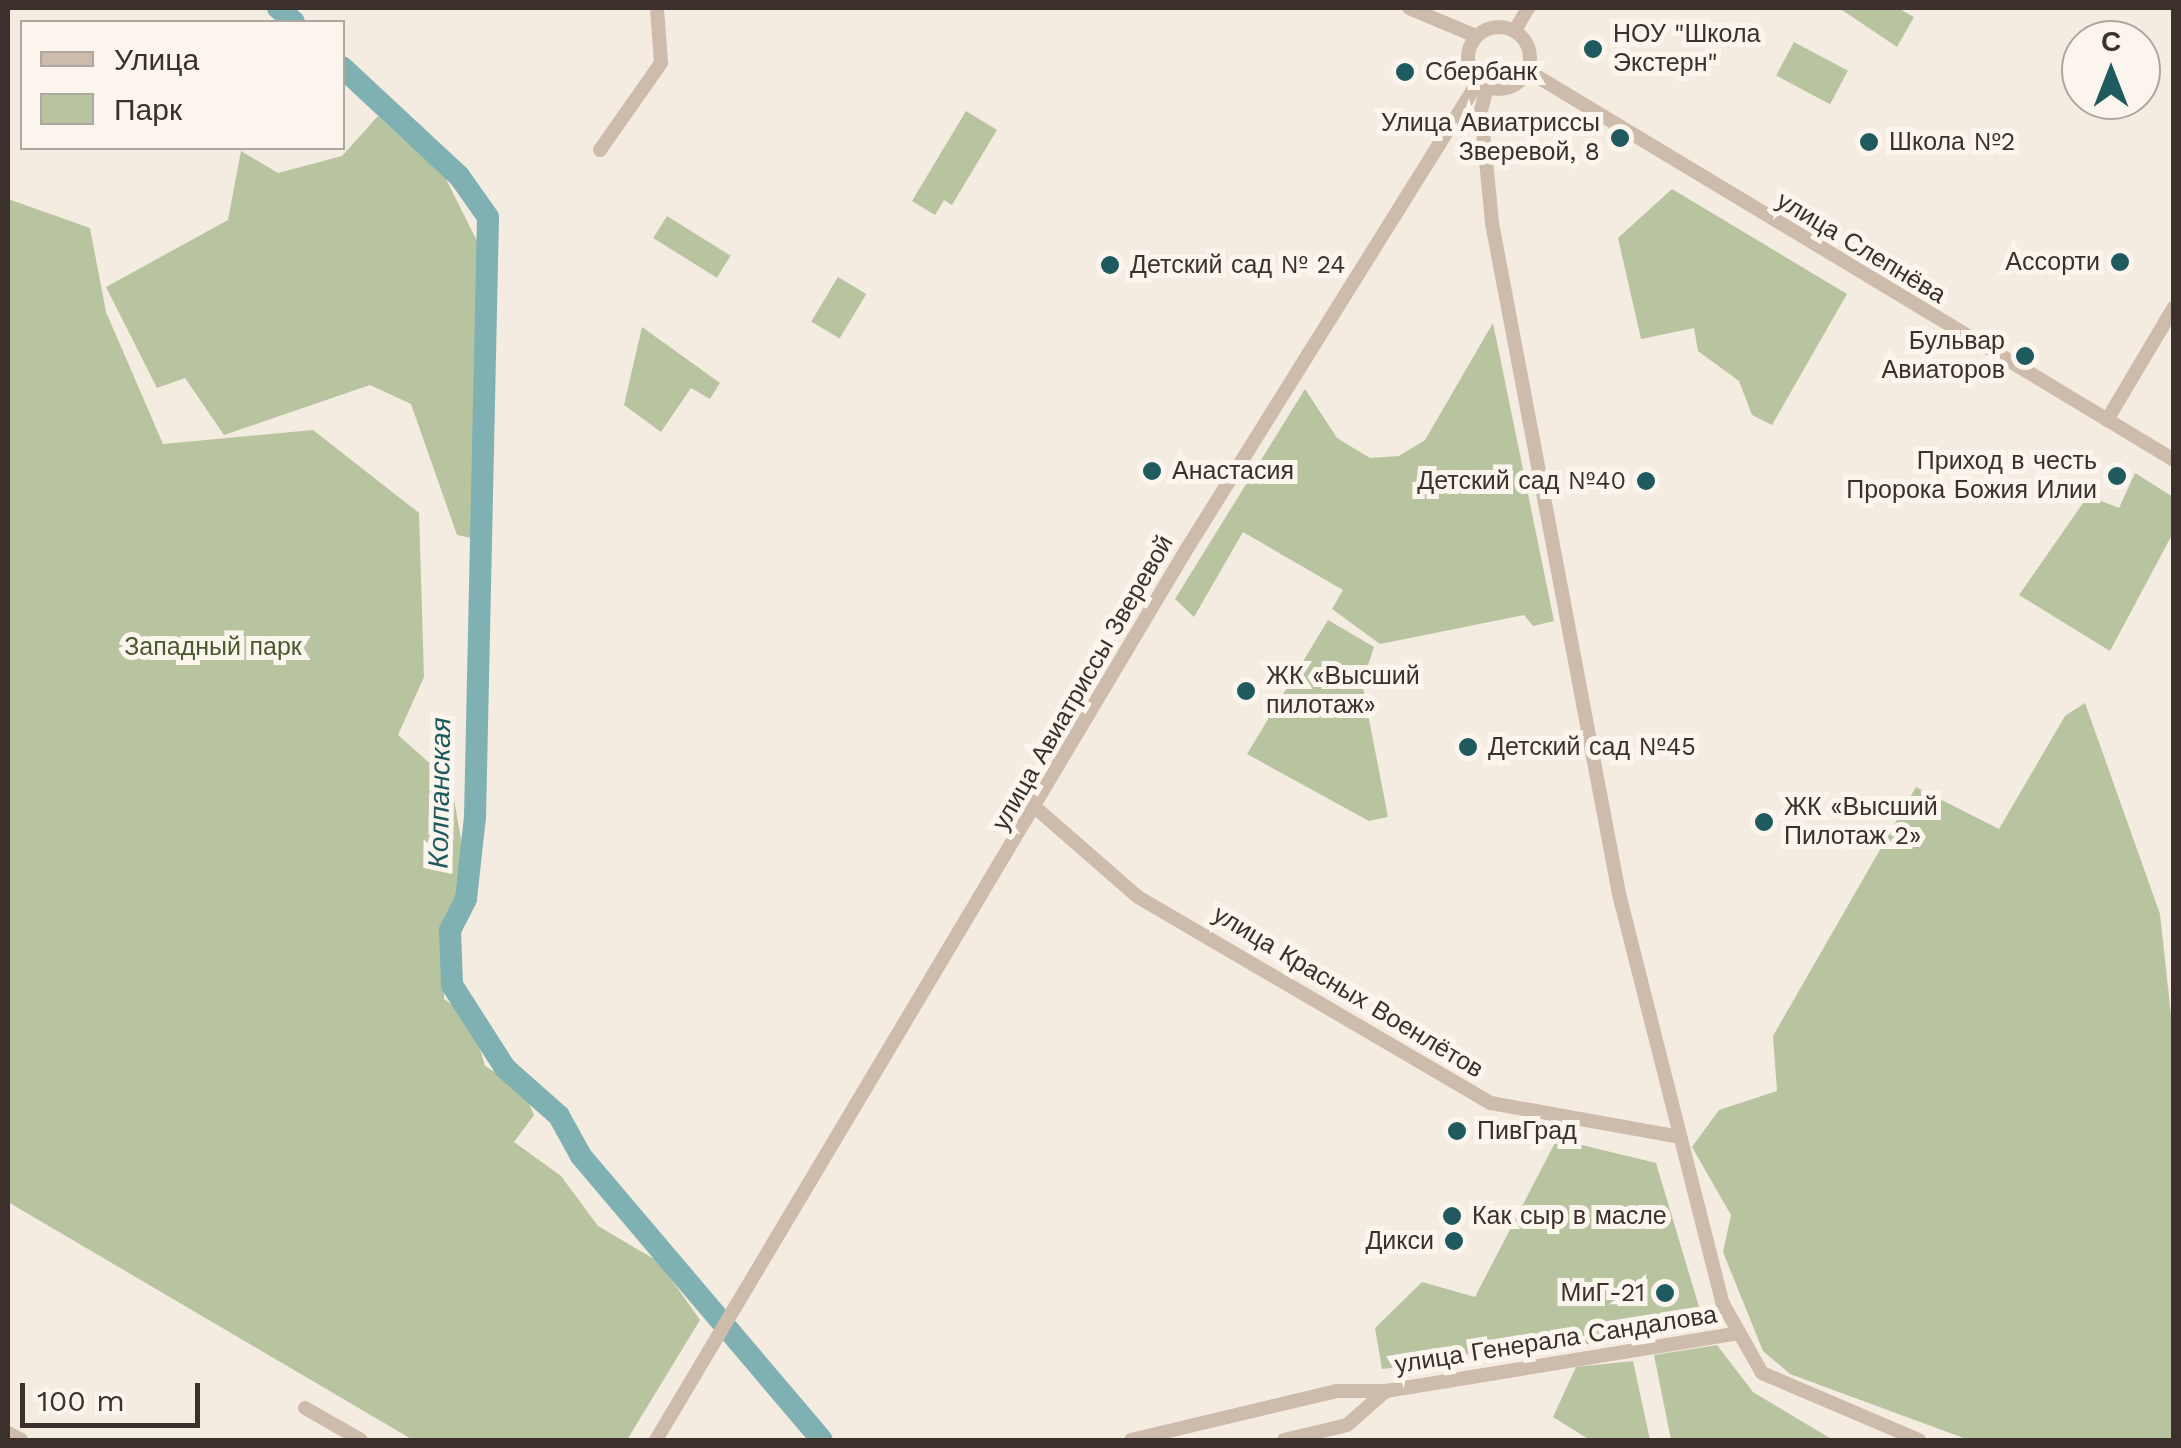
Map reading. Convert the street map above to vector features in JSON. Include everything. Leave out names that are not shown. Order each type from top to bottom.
[{"type":"street","points":[[600,150],[661,63],[657,8]]},
{"type":"street","points":[[1515,30],[1528,8]]},
{"type":"street","points":[[1418,9],[1476,36],[1515,30]]},
{"type":"street","points":[[1482,85],[1518,84],[1528,70],[1531,55],[1515,30]]},
{"type":"street","points":[[1476,36],[1468,51],[1482,85],[1482,140],[1619,894],[1674,1136],[1734,1334],[1762,1373],[1794,1393],[1918,1440]]},
{"type":"street","name":"улица Слепнёва","points":[[1528,70],[2174,460]]},
{"type":"street","name":"улица Авиатриссы Зверевой","points":[[656,1440],[1446,132],[1482,85]]},
{"type":"street","points":[[1446,132],[1471,126],[1482,140]]},
{"type":"street","points":[[2107,420],[2174,307]]},
{"type":"street","name":"улица Красных Военлётов","points":[[1037,809],[1138,897],[1490,1103],[1674,1136]]},
{"type":"street","name":"улица Генерала Сандалова","points":[[1132,1440],[1337,1391],[1386,1391],[1734,1334]]},
{"type":"street","name":"улица Генерала Сандалова","points":[[1284,1440],[1348,1425],[1386,1391]]},
{"type":"street","points":[[305,1408],[361,1440]]},
{"type":"street","points":[[8,1433],[21,1440]]},
{"type":"green space","points":[[1839,8],[1898,8],[1914,17],[1897,47]]},
{"type":"green space","points":[[1794,42],[1848,71],[1830,104],[1776,76]]},
{"type":"green space","points":[[966,111],[997,130],[952,205],[944,200],[935,215],[912,201]]},
{"type":"green space","points":[[378,116],[445,177],[480,247],[471,538],[457,535],[411,404],[370,385],[224,435],[185,378],[157,388],[106,287],[228,220],[241,151],[278,173],[342,156]]},
{"type":"green space","points":[[1672,189],[1847,294],[1772,425],[1752,415],[1739,381],[1698,351],[1694,328],[1641,339],[1618,238]]},
{"type":"green space","name":"Западный парк","points":[[8,199],[90,228],[106,312],[163,444],[313,430],[419,513],[424,677],[398,735],[451,782],[469,885],[446,931],[444,999],[471,1018],[485,1066],[524,1091],[534,1115],[514,1142],[561,1176],[598,1226],[659,1262],[700,1320],[627,1440],[413,1440],[8,1202]]},
{"type":"green space","points":[[667,216],[731,256],[717,278],[653,238]]},
{"type":"green space","points":[[838,277],[866,294],[840,339],[811,322]]},
{"type":"green space","points":[[1493,323],[1554,621],[1533,626],[1524,615],[1380,644],[1332,609],[1343,590],[1243,532],[1194,617],[1175,599],[1305,389],[1337,438],[1370,458],[1399,456],[1425,440]]},
{"type":"green space","points":[[642,327],[720,383],[710,399],[691,388],[661,432],[624,405]]},
{"type":"green space","points":[[2135,473],[2173,497],[2173,533],[2110,651],[2019,595],[2088,496],[2119,508]]},
{"type":"green space","points":[[1328,620],[1374,647],[1362,683],[1388,817],[1369,821],[1247,754]]},
{"type":"green space","points":[[2085,703],[2160,914],[2174,1043],[2173,1440],[1969,1440],[1790,1374],[1763,1351],[1723,1252],[1731,1215],[1692,1147],[1719,1110],[1777,1091],[1773,1036],[1916,787],[1999,829],[2065,716]]},
{"type":"green space","points":[[1557,1139],[1656,1163],[1703,1320],[1693,1331],[1382,1369],[1375,1328],[1422,1282],[1475,1297]]},
{"type":"green space","points":[[1717,1345],[1753,1392],[1833,1440],[1671,1440],[1654,1355]]},
{"type":"green space","points":[[1633,1361],[1650,1440],[1590,1440],[1553,1417],[1576,1367]]},
{"type":"waterway","name":"Колпанская","points":[[278,8],[292,20]]},
{"type":"waterway","name":"Колпанская","points":[[345,70],[459,176],[488,217],[475,817],[466,899],[450,930],[452,985],[505,1068],[559,1116],[581,1156],[822,1440]]},
{"type":"place","name":"НОУ \"Школа Экстерн\"","points":[[1593,49]]},
{"type":"place","name":"Сбербанк","points":[[1405,72]]},
{"type":"place","name":"Улица Авиатриссы Зверевой, 8","points":[[1620,138]]},
{"type":"place","name":"Школа №2","points":[[1869,142]]},
{"type":"place","name":"Ассорти","points":[[2120,262]]},
{"type":"place","name":"Детский сад № 24","points":[[1110,265]]},
{"type":"place","name":"Бульвар Авиаторов","points":[[2025,356]]},
{"type":"place","name":"Анастасия","points":[[1152,471]]},
{"type":"place","name":"Приход в честь Пророка Божия Илии","points":[[2117,476]]},
{"type":"place","name":"Детский сад №40","points":[[1646,481]]},
{"type":"place","name":"ЖК «Высший пилотаж»","points":[[1246,691]]},
{"type":"place","name":"Детский сад №45","points":[[1468,747]]},
{"type":"place","name":"ЖК «Высший Пилотаж 2»","points":[[1764,822]]},
{"type":"place","name":"ПивГрад","points":[[1457,1131]]},
{"type":"place","name":"Как сыр в масле","points":[[1452,1216]]},
{"type":"place","name":"Дикси","points":[[1454,1241]]},
{"type":"place","name":"МиГ-21","points":[[1665,1293]]}]
